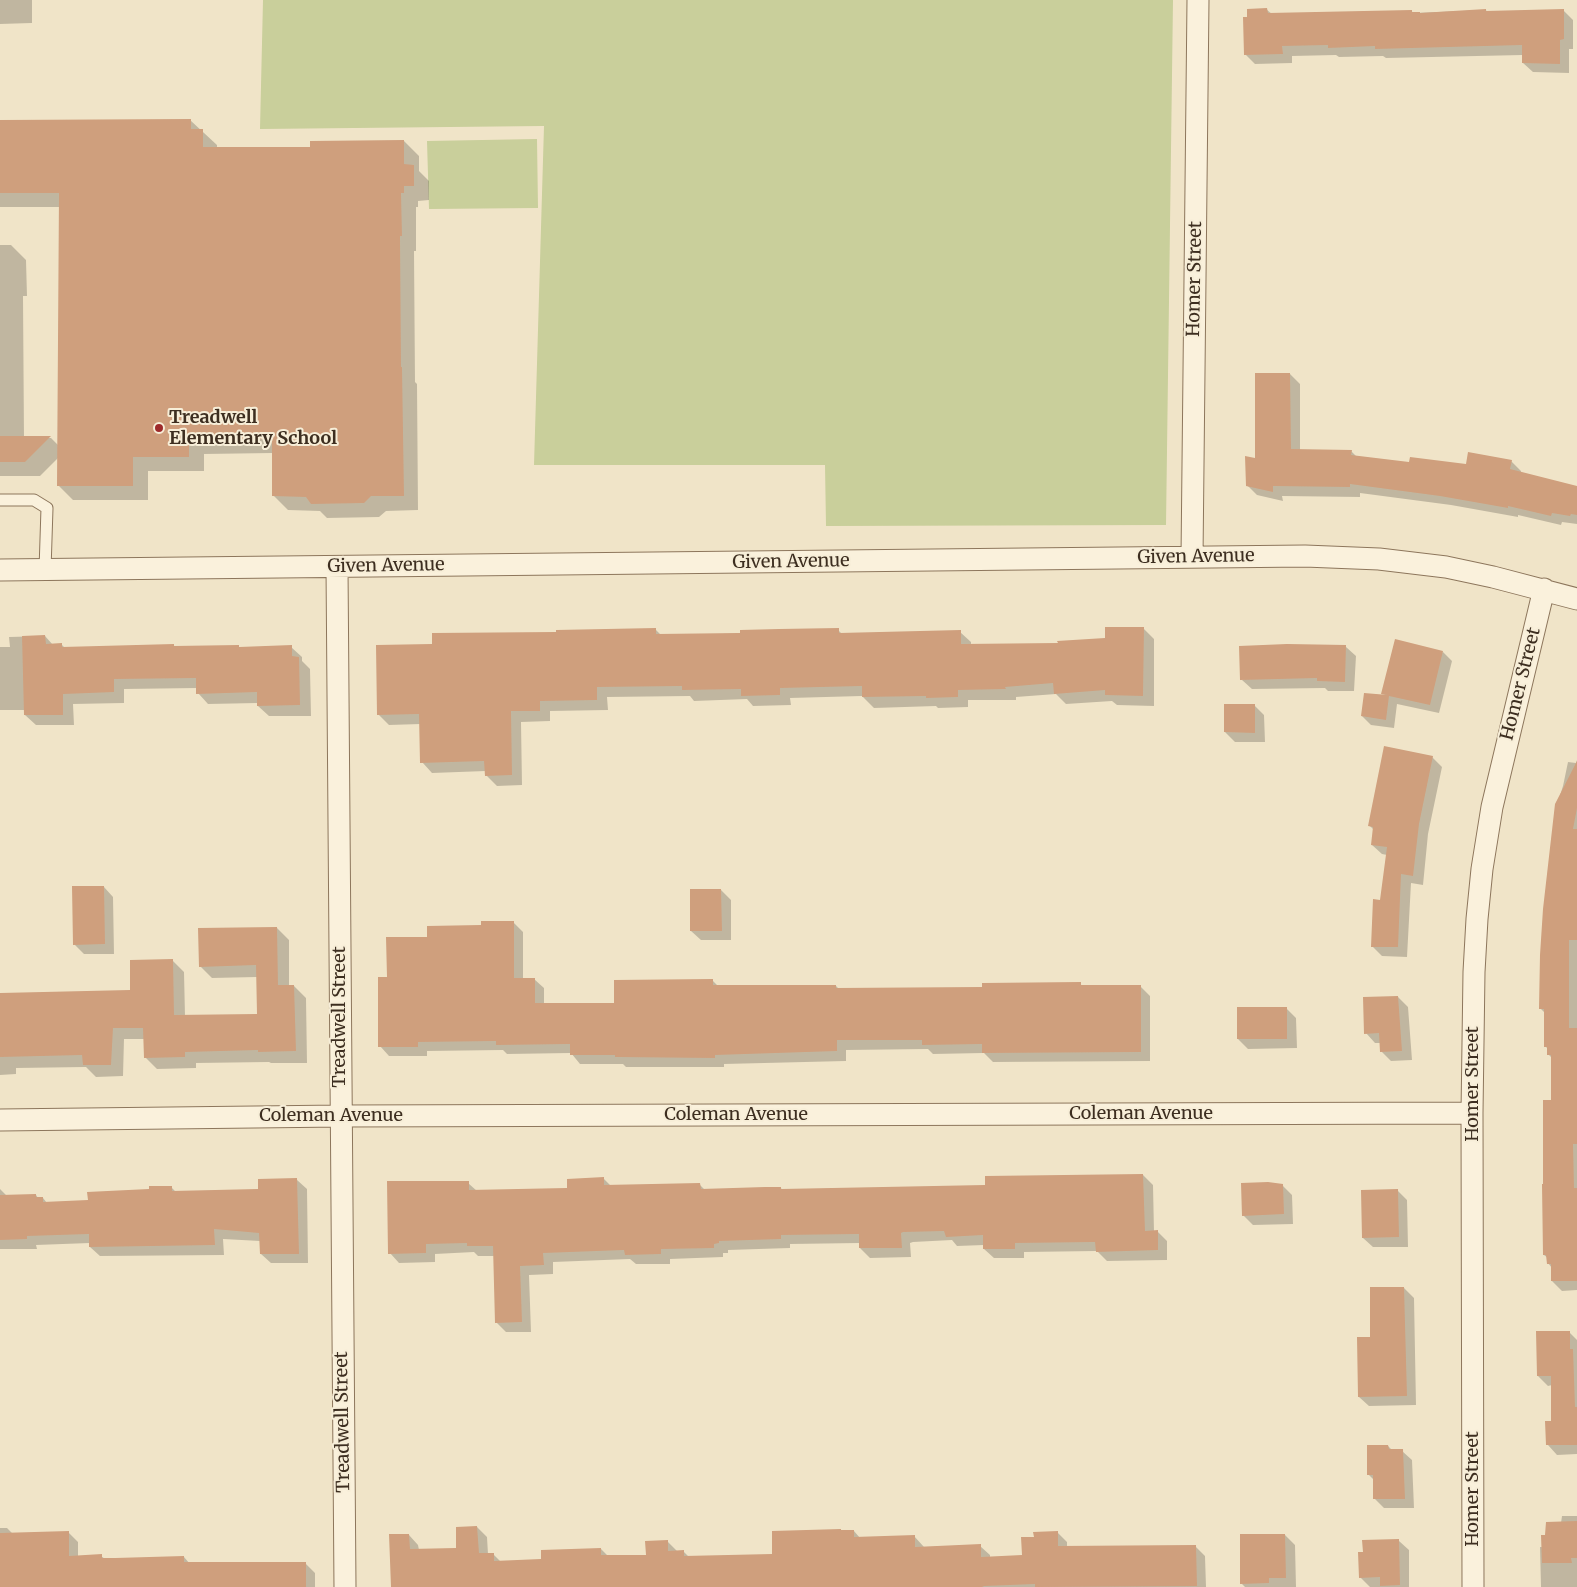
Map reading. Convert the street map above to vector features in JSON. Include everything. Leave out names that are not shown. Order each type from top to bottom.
[{"type":"street","name":"Homer Street","points":[[1192,557],[1198,0]]},
{"type":"street","name":"Given Avenue","points":[[0,570],[1305,556],[1379,559],[1446,567],[1577,598]]},
{"type":"street","name":"Treadwell Street","points":[[337,567],[345,1587]]},
{"type":"street","name":"Homer Street","points":[[1473,1587],[1472,1113],[1474,972],[1477,919],[1482,869],[1492,807],[1544,589]]},
{"type":"street","name":"Coleman Avenue","points":[[0,1120],[340,1116],[1472,1113]]},
{"type":"lane","points":[[0,500],[34,500],[47,508],[45,570]]},
{"type":"green space","points":[[263,0],[1173,0],[1166,525],[826,526],[825,465],[534,465],[544,126],[260,129]]},
{"type":"green space","points":[[537,139],[538,208],[429,209],[427,141]]},
{"type":"building","points":[[1267,8],[1268,13],[1412,10],[1412,12],[1420,13],[1486,9],[1486,11],[1564,9],[1564,39],[1560,40],[1560,64],[1522,63],[1522,45],[1375,49],[1375,46],[1328,48],[1328,45],[1282,46],[1283,54],[1244,55],[1243,17],[1247,17],[1247,9]]},
{"type":"building","points":[[191,119],[191,129],[203,129],[203,147],[310,147],[310,141],[404,140],[404,164],[414,165],[414,186],[404,186],[404,193],[401,193],[401,367],[404,496],[371,496],[364,503],[311,504],[306,497],[272,496],[272,439],[189,439],[189,457],[133,457],[133,486],[57,486],[59,193],[0,193],[0,120]]},
{"type":"building","points":[[1255,373],[1290,373],[1291,449],[1352,450],[1351,455],[1409,462],[1410,457],[1466,464],[1468,452],[1512,460],[1510,469],[1577,486],[1577,515],[1571,514],[1570,516],[1552,513],[1551,516],[1508,506],[1508,508],[1440,496],[1350,484],[1350,487],[1273,486],[1273,492],[1246,486],[1245,456],[1255,458]]},
{"type":"building","points":[[0,436],[51,436],[25,462],[0,462]]},
{"type":"building","points":[[1105,627],[1144,627],[1143,696],[1105,695],[1105,690],[1054,694],[1053,683],[1005,687],[1006,689],[958,690],[958,697],[926,698],[926,696],[862,697],[862,686],[780,688],[780,695],[741,696],[741,689],[682,690],[682,686],[597,687],[597,700],[540,701],[540,711],[511,711],[512,775],[485,776],[484,761],[420,763],[419,714],[377,715],[376,645],[432,644],[432,633],[556,632],[556,630],[656,628],[656,634],[740,633],[740,630],[839,628],[839,633],[961,630],[961,644],[1058,643],[1057,641],[1105,638]]},
{"type":"building","points":[[45,635],[46,644],[62,643],[62,647],[174,644],[174,646],[239,645],[239,647],[292,645],[292,656],[299,657],[300,705],[257,706],[257,692],[196,694],[196,678],[114,679],[114,692],[63,694],[63,715],[24,715],[22,636]]},
{"type":"building","points":[[1395,639],[1443,651],[1430,705],[1389,696],[1386,720],[1361,716],[1364,693],[1388,695],[1381,694]]},
{"type":"building","points":[[1287,644],[1346,645],[1345,682],[1317,681],[1317,678],[1240,680],[1239,646]]},
{"type":"building","points":[[1224,704],[1255,704],[1255,733],[1224,732]]},
{"type":"building","points":[[1384,746],[1433,756],[1419,824],[1413,876],[1401,874],[1398,947],[1371,947],[1373,899],[1380,900],[1387,847],[1371,845],[1373,827],[1368,826]]},
{"type":"building","points":[[1577,761],[1577,808],[1573,829],[1577,829],[1577,940],[1569,940],[1569,1028],[1577,1028],[1577,1144],[1573,1144],[1574,1188],[1577,1188],[1577,1281],[1551,1281],[1551,1264],[1547,1264],[1546,1255],[1543,1255],[1542,1184],[1543,1100],[1551,1100],[1551,1055],[1547,1055],[1547,1047],[1544,1047],[1544,1009],[1539,1009],[1540,955],[1543,909],[1555,804]]},
{"type":"building","points":[[72,886],[104,886],[105,944],[73,945]]},
{"type":"building","points":[[690,889],[721,889],[722,931],[690,931]]},
{"type":"building","points":[[481,921],[514,921],[514,978],[535,978],[535,1003],[614,1003],[614,980],[713,979],[713,985],[836,985],[836,988],[982,987],[982,983],[1081,982],[1081,985],[1141,985],[1141,1052],[982,1053],[982,1044],[922,1045],[922,1040],[837,1040],[837,1051],[715,1055],[715,1058],[570,1055],[570,1044],[496,1045],[496,1041],[418,1042],[418,1047],[378,1047],[378,977],[387,977],[386,937],[427,937],[427,926],[481,925]]},
{"type":"building","points":[[277,927],[278,985],[294,985],[296,1051],[185,1052],[185,1057],[144,1058],[143,1028],[113,1028],[111,1065],[83,1065],[82,1055],[0,1057],[0,993],[130,990],[130,960],[173,959],[174,1015],[257,1014],[256,965],[199,967],[198,928]]},
{"type":"building","points":[[1398,996],[1402,1051],[1380,1052],[1379,1033],[1364,1034],[1363,997]]},
{"type":"building","points":[[1237,1007],[1287,1007],[1287,1039],[1237,1039]]},
{"type":"building","points":[[1143,1174],[1145,1231],[1158,1230],[1158,1250],[1096,1252],[1095,1242],[1015,1243],[1015,1249],[983,1249],[983,1235],[946,1237],[944,1231],[903,1232],[901,1233],[902,1248],[859,1248],[859,1234],[781,1235],[781,1239],[719,1241],[719,1243],[714,1244],[714,1248],[661,1249],[661,1254],[625,1255],[624,1250],[543,1253],[544,1265],[520,1266],[522,1322],[495,1323],[493,1246],[467,1246],[467,1243],[426,1244],[426,1253],[388,1254],[387,1181],[469,1181],[469,1190],[567,1188],[567,1179],[604,1177],[604,1185],[700,1183],[701,1189],[781,1187],[781,1189],[985,1185],[985,1176]]},
{"type":"building","points":[[297,1178],[299,1254],[260,1254],[259,1233],[214,1229],[215,1245],[89,1247],[89,1234],[27,1236],[27,1239],[0,1240],[0,1195],[36,1194],[36,1197],[43,1197],[43,1202],[88,1200],[87,1192],[149,1189],[149,1186],[172,1186],[172,1191],[258,1189],[258,1179]]},
{"type":"building","points":[[1268,1182],[1283,1184],[1284,1214],[1242,1216],[1241,1183]]},
{"type":"building","points":[[1398,1189],[1399,1237],[1362,1238],[1361,1190]]},
{"type":"building","points":[[1370,1287],[1404,1287],[1407,1396],[1358,1397],[1357,1337],[1370,1337]]},
{"type":"building","points":[[1536,1331],[1570,1331],[1570,1349],[1573,1349],[1575,1407],[1577,1407],[1577,1445],[1546,1445],[1545,1421],[1551,1421],[1551,1376],[1537,1376]]},
{"type":"building","points":[[1367,1445],[1388,1445],[1389,1449],[1403,1449],[1405,1499],[1373,1499],[1373,1475],[1367,1475]]},
{"type":"building","points":[[1577,1521],[1577,1558],[1571,1558],[1572,1563],[1542,1563],[1541,1535],[1545,1535],[1546,1522]]},
{"type":"building","points":[[477,1526],[479,1553],[494,1553],[494,1561],[541,1559],[541,1550],[601,1548],[601,1555],[646,1555],[645,1541],[668,1540],[668,1551],[684,1550],[684,1556],[772,1554],[772,1531],[841,1529],[854,1530],[854,1537],[915,1535],[915,1547],[981,1544],[981,1557],[1022,1555],[1021,1537],[1034,1537],[1033,1532],[1058,1531],[1058,1546],[1196,1545],[1197,1586],[1035,1587],[1035,1584],[982,1587],[391,1587],[389,1534],[409,1534],[410,1549],[456,1548],[456,1527]]},
{"type":"building","points":[[69,1531],[69,1556],[102,1554],[102,1558],[115,1558],[184,1556],[184,1562],[306,1562],[306,1587],[0,1587],[0,1533]]},
{"type":"building","points":[[1240,1534],[1285,1534],[1286,1578],[1269,1578],[1269,1583],[1240,1584]]},
{"type":"building","points":[[1399,1539],[1400,1585],[1380,1586],[1380,1577],[1359,1578],[1358,1552],[1363,1552],[1362,1540]]},
{"type":"place","name":"Treadwell Elementary School","points":[[159,428]]}]
